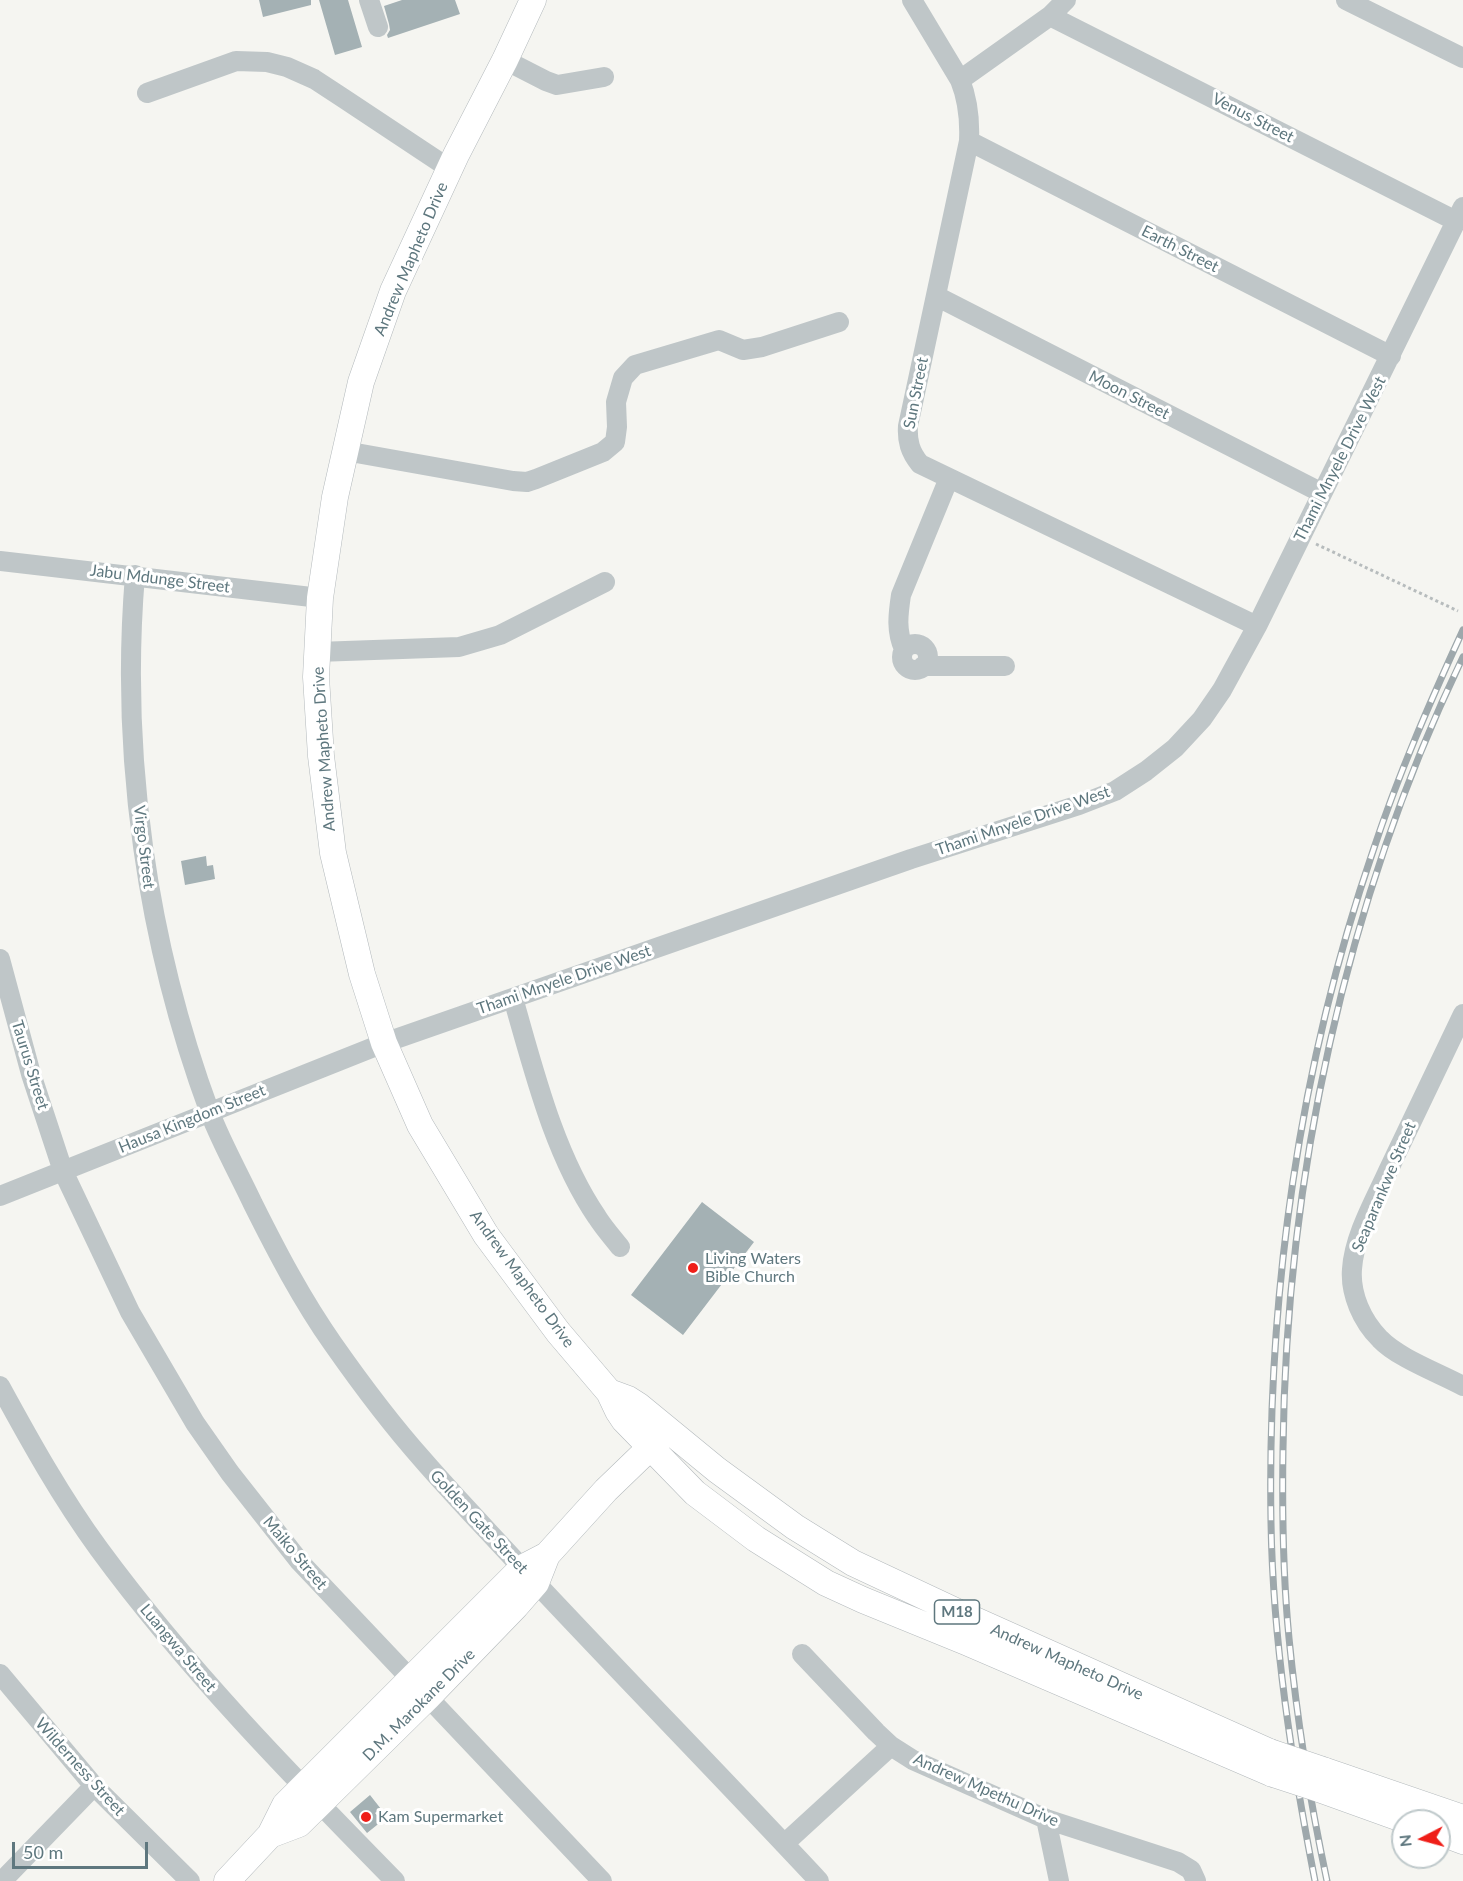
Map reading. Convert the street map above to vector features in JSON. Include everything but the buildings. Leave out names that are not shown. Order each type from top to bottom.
[{"type":"main road","name":"Andrew Mapheto Drive","points":[[533,0],[393,291],[361,382],[335,497],[320,598],[316,677],[321,756],[333,853],[362,974],[384,1043],[420,1125],[486,1235],[558,1332],[609,1392],[628,1399],[643,1410],[659,1439],[717,1470],[795,1527],[853,1563],[1271,1763],[1463,1818]]},
{"type":"main road","name":"D.M. Marokane Drive","points":[[227,1881],[270,1835],[299,1824],[311,1796],[410,1679],[529,1576],[606,1490],[659,1439]]},
{"type":"main road","name":"D.M. Marokane Drive","points":[[311,1796],[428,1697],[516,1606],[529,1576]]},
{"type":"main road","name":"Andrew Mapheto Drive","points":[[1321,1779],[1391,1813]]},
{"type":"street","points":[[369,0],[378,27]]},
{"type":"street","name":"Sun Street","points":[[912,0],[960,80],[968,106],[970,124],[969,141],[908,426],[913,456],[920,464],[1257,626]]},
{"type":"street","points":[[960,80],[1050,16],[1066,0]]},
{"type":"street","points":[[1346,0],[1463,58]]},
{"type":"street","name":"Venus Street","points":[[1050,16],[1460,214]]},
{"type":"street","points":[[505,60],[556,85],[604,77]]},
{"type":"street","points":[[147,93],[236,62],[267,62],[287,67],[314,79],[450,169]]},
{"type":"street","name":"Earth Street","points":[[969,141],[1391,356]]},
{"type":"street","name":"Thami Mnyele Drive West","points":[[384,1043],[911,859],[1079,805],[1115,791],[1146,771],[1175,747],[1202,719],[1222,690],[1257,626],[1460,214]]},
{"type":"street","name":"Moon Street","points":[[936,296],[1322,493]]},
{"type":"street","points":[[345,452],[527,482],[603,452],[615,442],[616,402],[623,378],[634,365],[719,340],[743,350],[762,347],[839,322]]},
{"type":"street","points":[[950,478],[901,595],[898,613],[899,638],[904,649],[909,645],[921,645],[928,655],[927,662],[923,666],[1005,666]]},
{"type":"street","name":"Jabu Mdunge Street","points":[[0,561],[320,598]]},
{"type":"street","name":"Virgo Street","points":[[135,575],[132,674],[133,744],[144,856],[152,906],[172,992],[210,1111]]},
{"type":"street","points":[[317,652],[459,647],[484,641],[605,582]]},
{"type":"street","name":"Taurus Street","points":[[0,958],[31,1074],[63,1171]]},
{"type":"street","points":[[513,998],[559,1144],[580,1189],[597,1217],[620,1247]]},
{"type":"street","name":"Seaparankwe Street","points":[[1463,1014],[1373,1202],[1356,1245],[1351,1271],[1352,1284],[1361,1313],[1379,1338],[1400,1354],[1463,1386]]},
{"type":"street","name":"Hausa Kingdom Street","points":[[0,1196],[384,1043]]},
{"type":"street","name":"Golden Gate Street","points":[[210,1111],[284,1266],[332,1343],[396,1428],[529,1576],[819,1881]]},
{"type":"street","name":"Maiko Street","points":[[63,1171],[130,1312],[195,1423],[230,1473],[300,1562],[602,1881]]},
{"type":"street","name":"Luangwa Street","points":[[0,1386],[34,1450],[97,1546],[167,1638],[311,1796],[395,1881]]},
{"type":"street","name":"Andrew Mpethu Drive","points":[[802,1654],[891,1746],[929,1768],[1046,1819],[1178,1862],[1191,1870],[1196,1881]]},
{"type":"street","name":"Wilderness Street","points":[[0,1674],[94,1786],[190,1881]]},
{"type":"street","points":[[784,1844],[891,1746]]},
{"type":"street","points":[[2,1881],[94,1786]]},
{"type":"street","points":[[1046,1819],[1059,1881]]},
{"type":"path","points":[[1301,537],[1458,611]]},
{"type":"railway","points":[[1315,1881],[1285,1703],[1275,1613],[1271,1523],[1271,1438],[1282,1267],[1307,1098],[1325,1015],[1347,932],[1393,795],[1463,630]]},
{"type":"railway","points":[[1327,1881],[1300,1730],[1292,1669],[1284,1568],[1283,1449],[1287,1347],[1296,1245],[1310,1143],[1330,1043],[1355,944],[1386,846],[1422,750],[1463,657]]},
{"type":"place","name":"Living Waters Bible Church","points":[[693,1268]]},
{"type":"place","name":"Kam Supermarket","points":[[366,1817]]}]
